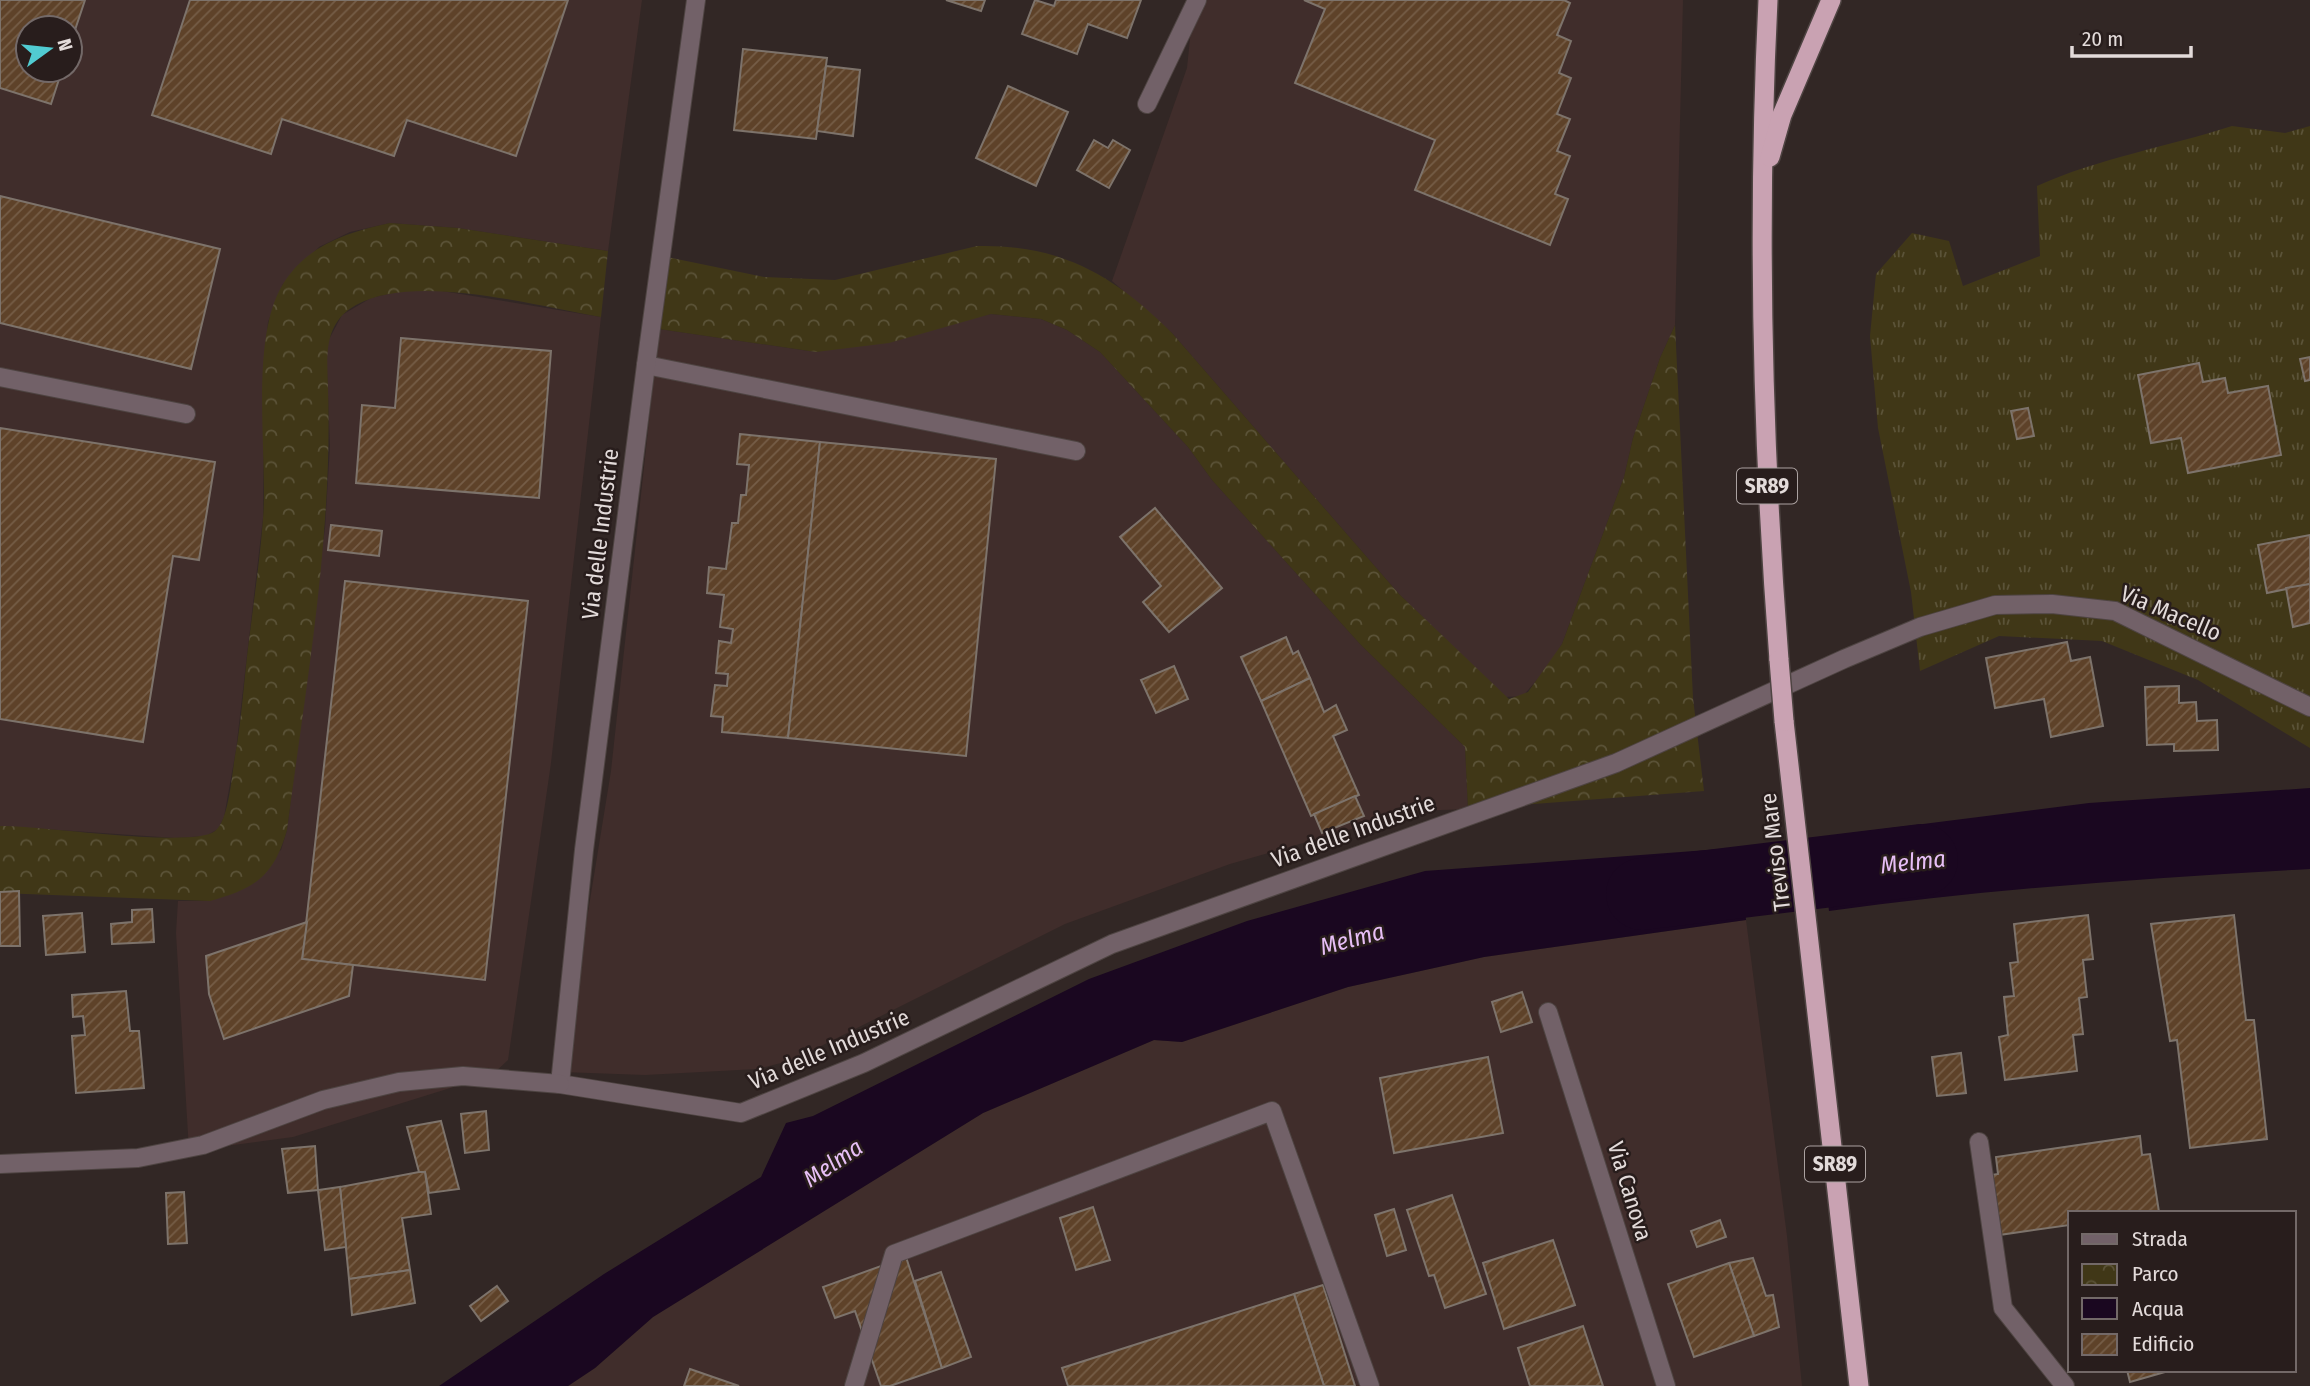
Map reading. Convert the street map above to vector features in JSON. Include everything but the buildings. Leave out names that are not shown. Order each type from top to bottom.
[{"type":"highway","points":[[1756,0],[1765,59]]},
{"type":"highway","name":"SR89","points":[[1763,182],[1768,0]]},
{"type":"highway","points":[[1763,182],[1782,115],[1831,0]]},
{"type":"highway","name":"Treviso Mare","points":[[1763,182],[1762,311],[1767,507],[1779,660],[1859,1386]]},
{"type":"street","name":"Via delle Industrie","points":[[696,0],[584,850],[560,1084],[741,1113],[864,1063],[1112,944],[1616,763],[1844,659]]},
{"type":"street","points":[[1147,104],[1197,0]]},
{"type":"street","points":[[646,365],[1076,451]]},
{"type":"street","points":[[0,377],[186,414]]},
{"type":"street","name":"Via Macello","points":[[1844,659],[1920,627],[1995,605],[2052,604],[2115,611],[2310,706]]},
{"type":"street","name":"Via Canova","points":[[1548,1012],[1666,1386]]},
{"type":"street","points":[[0,1164],[151,1156],[203,1145],[323,1100],[399,1082],[463,1076],[560,1084]]},
{"type":"street","points":[[853,1386],[894,1254],[1272,1111],[1370,1386]]},
{"type":"street","points":[[1979,1142],[2003,1308],[2064,1386]]},
{"type":"shaded area","points":[[0,0],[642,0],[608,251],[458,228],[390,223],[350,232],[319,247],[283,284],[268,322],[264,361],[263,518],[236,750],[224,817],[218,829],[206,836],[175,838],[0,826]]},
{"type":"shaded area","points":[[1194,0],[1683,0],[1675,325],[1660,358],[1633,438],[1624,477],[1562,644],[1547,668],[1523,696],[1505,697],[1399,594],[1172,333],[1112,281],[1187,68]]},
{"type":"shaded area","points":[[400,291],[442,291],[601,317],[551,763],[508,1060],[492,1075],[293,1137],[189,1151],[176,933],[178,901],[210,901],[281,850],[287,830],[325,528],[330,446],[326,345],[342,315],[371,298]]},
{"type":"shaded area","points":[[991,314],[1041,319],[1067,330],[1100,352],[1188,447],[1212,480],[1360,644],[1465,747],[1468,809],[1414,811],[1230,864],[1065,924],[793,1060],[757,1069],[645,1075],[562,1072],[611,771],[659,329],[816,352]]},
{"type":"shaded area","points":[[1746,920],[1787,1236],[1802,1386],[568,1386],[595,1368],[653,1317],[983,1113],[1154,1040],[1182,1042],[1348,987],[1484,957]]},
{"type":"green space","points":[[2232,126],[2285,133],[2310,126],[2310,748],[2198,680],[2102,641],[1999,636],[1920,671],[1911,592],[1878,428],[1870,336],[1876,274],[1912,233],[1949,241],[1963,286],[2040,256],[2037,186],[2109,160]]},
{"type":"green space","points":[[390,223],[458,228],[608,251],[601,317],[476,294],[442,291],[410,291],[381,296],[345,312],[332,331],[329,341],[328,443],[322,554],[287,830],[276,859],[269,870],[251,885],[210,901],[0,893],[0,826],[177,838],[201,836],[220,826],[229,796],[237,742],[260,549],[264,492],[263,365],[266,335],[273,307],[283,284],[304,259],[316,250],[344,236]]},
{"type":"green space","points":[[977,246],[1007,247],[1060,257],[1107,279],[1129,295],[1172,333],[1399,594],[1509,699],[1528,692],[1562,644],[1624,477],[1633,438],[1660,358],[1675,325],[1693,698],[1704,791],[1468,809],[1465,747],[1360,644],[1212,480],[1188,447],[1100,352],[1067,330],[1041,319],[991,314],[889,343],[816,352],[659,329],[667,257],[764,277],[835,280]]},
{"type":"water","points":[[2310,788],[2310,869],[2069,885],[1829,911],[1823,862],[1836,835],[2089,803]]},
{"type":"water","points":[[1721,849],[1741,872],[1746,920],[1484,957],[1348,987],[1182,1042],[1154,1040],[983,1113],[653,1317],[595,1368],[568,1386],[439,1386],[604,1274],[761,1177],[786,1123],[813,1116],[1089,979],[1247,921],[1425,871]]},
{"type":"waterway","name":"Melma","points":[[1642,894],[1922,860]]}]
